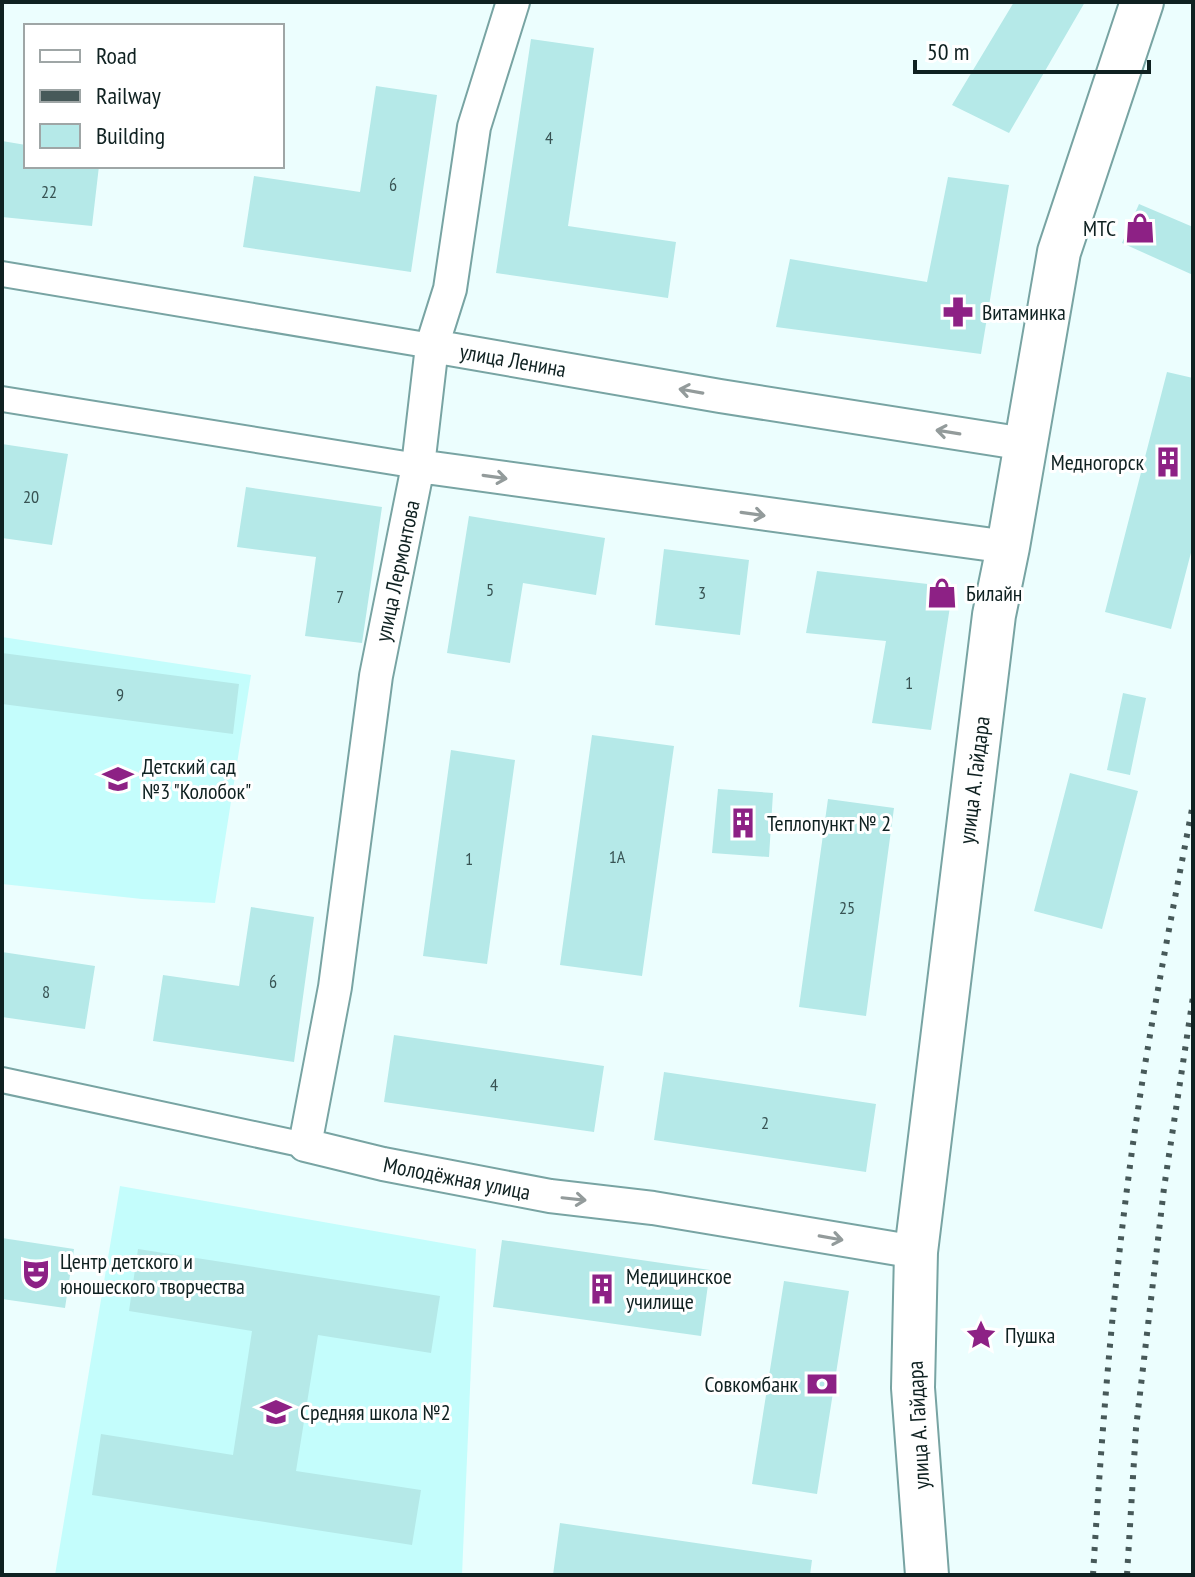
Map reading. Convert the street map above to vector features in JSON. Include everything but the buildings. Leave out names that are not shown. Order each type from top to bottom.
[{"type":"street","name":"улица Лермонтова","points":[[305,1145],[335,987],[376,676],[418,466],[432,346],[450,289],[474,127],[513,2]]},
{"type":"street","name":"улица А. Гайдара","points":[[927,1575],[913,1388],[916,1252],[994,615],[1059,252],[1142,2]]},
{"type":"street","name":"улица Ленина","points":[[2,274],[720,396],[1025,444]]},
{"type":"street","points":[[2,399],[418,466],[1008,547]]},
{"type":"street","name":"Молодёжная улица","points":[[2,1080],[383,1164],[550,1196],[653,1208],[916,1252]]},
{"type":"shaded area","name":"Детский сад №3 \"Колобок\"","points":[[2,637],[251,675],[215,903],[142,899],[2,884]]},
{"type":"shaded area","name":"Средняя школа №2","points":[[120,1186],[476,1249],[462,1575],[55,1575]]},
{"type":"railway","points":[[1093,1575],[1116,1279],[1134,1134],[1193,804]]},
{"type":"railway","points":[[1127,1575],[1136,1428],[1164,1188],[1193,997]]},
{"type":"place","name":"МТС","points":[[1140,228]]},
{"type":"place","name":"Витаминка","points":[[958,312]]},
{"type":"place","name":"Медногорск","points":[[1168,462]]},
{"type":"place","name":"Билайн","points":[[942,593]]},
{"type":"place","name":"Детский сад №3 \"Колобок\"","points":[[118,779]]},
{"type":"place","name":"Теплопункт № 2","points":[[743,823]]},
{"type":"place","name":"Центр детского и юношеского творчества","points":[[36,1274]]},
{"type":"place","name":"Медицинское училище","points":[[602,1289]]},
{"type":"place","name":"Пушка","points":[[981,1335]]},
{"type":"place","name":"Совкомбанк","points":[[822,1384]]},
{"type":"place","name":"Средняя школа №2","points":[[276,1412]]}]
